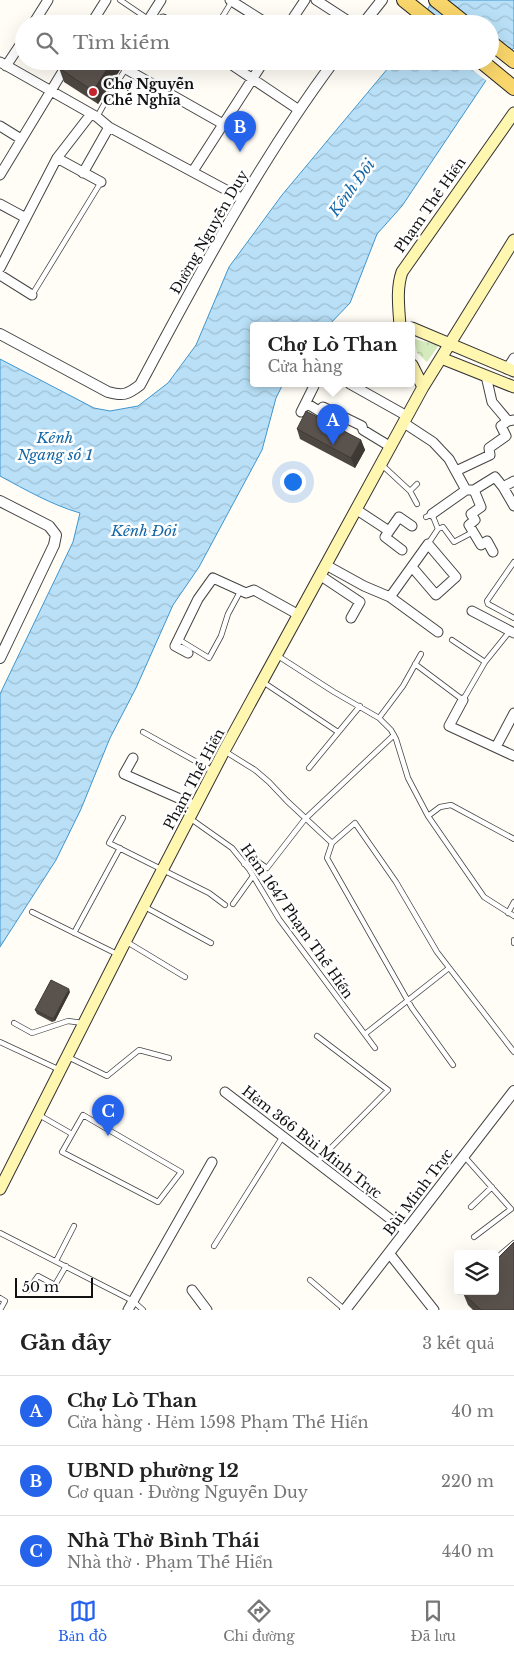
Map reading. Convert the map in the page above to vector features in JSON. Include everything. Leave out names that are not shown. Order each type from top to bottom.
[{"type":"main road","points":[[404,0],[423,15]]},
{"type":"main road","points":[[436,0],[455,15]]},
{"type":"main road","points":[[499,49],[514,61]]},
{"type":"main road","points":[[491,70],[514,88]]},
{"type":"main road","name":"Phạm Thế Hiển","points":[[402,322],[399,280],[407,264],[514,113]]},
{"type":"main road","name":"Phạm Thế Hiển","points":[[0,1189],[224,751],[423,387],[514,240]]},
{"type":"main road","points":[[415,329],[510,370]]},
{"type":"main road","points":[[441,358],[514,387]]},
{"type":"main road","points":[[415,371],[423,387]]},
{"type":"street","points":[[39,15],[48,0]]},
{"type":"street","points":[[97,15],[106,0]]},
{"type":"street","points":[[159,15],[161,0]]},
{"type":"street","points":[[231,0],[254,15]]},
{"type":"street","points":[[295,15],[305,0]]},
{"type":"street","points":[[316,0],[339,15]]},
{"type":"street","points":[[370,15],[382,0]]},
{"type":"street","points":[[15,49],[3,64],[94,116],[109,127],[243,199]]},
{"type":"street","points":[[0,175],[63,70]]},
{"type":"street","points":[[137,70],[222,124]]},
{"type":"street","points":[[240,70],[299,110]]},
{"type":"street","points":[[193,171],[258,70]]},
{"type":"street","name":"Đường Nguyễn Duy","points":[[0,334],[108,392],[118,395],[129,394],[140,386],[210,254],[299,110],[328,70]]},
{"type":"street","points":[[0,268],[57,158],[94,116]]},
{"type":"street","points":[[0,126],[21,139]]},
{"type":"street","points":[[83,173],[109,127]]},
{"type":"street","points":[[57,158],[101,182]]},
{"type":"street","points":[[0,204],[26,218]]},
{"type":"street","points":[[0,275],[32,296]]},
{"type":"street","points":[[510,370],[514,358]]},
{"type":"street","points":[[456,471],[490,455],[489,448],[506,436],[501,426],[511,420],[492,402],[486,376]]},
{"type":"street","points":[[300,412],[314,387]]},
{"type":"street","points":[[355,387],[406,420],[433,442],[449,459],[481,508],[471,514],[475,520],[470,524],[473,532],[481,545],[486,541],[493,552]]},
{"type":"street","points":[[306,402],[319,411],[323,406],[362,426],[363,430],[391,447]]},
{"type":"street","points":[[429,515],[495,477],[514,506]]},
{"type":"street","points":[[503,487],[514,481]]},
{"type":"street","points":[[0,501],[49,526],[56,535],[54,544],[3,642],[0,658]]},
{"type":"street","points":[[357,510],[389,531]]},
{"type":"street","points":[[402,550],[385,537],[399,517],[412,526]]},
{"type":"street","points":[[390,597],[428,544],[456,578],[436,595],[412,567]]},
{"type":"street","points":[[324,570],[390,597],[438,632]]},
{"type":"street","points":[[324,570],[360,602],[351,618]]},
{"type":"street","points":[[188,653],[175,646],[198,599],[213,578],[246,593],[254,590],[299,615]]},
{"type":"street","points":[[472,611],[509,630]]},
{"type":"street","points":[[463,700],[449,726],[514,756]]},
{"type":"street","points":[[496,747],[514,712]]},
{"type":"street","points":[[133,758],[124,774],[196,806]]},
{"type":"street","name":"Hẻm 366 Bùi Minh Trực","points":[[226,1092],[406,1231]]},
{"type":"street","name":"Bùi Minh Trực","points":[[345,1310],[464,1155],[513,1096]]},
{"type":"street","points":[[128,1310],[212,1162]]},
{"type":"street","points":[[389,1253],[430,1309]]},
{"type":"street","points":[[192,1290],[207,1310]]},
{"type":"lane","points":[[120,0],[146,15]]},
{"type":"lane","points":[[223,15],[231,0]]},
{"type":"lane","points":[[94,116],[126,70]]},
{"type":"lane","points":[[32,296],[101,182]]},
{"type":"lane","points":[[382,464],[410,491],[417,504]]},
{"type":"lane","points":[[410,491],[417,484]]},
{"type":"lane","points":[[429,515],[438,529]]},
{"type":"lane","points":[[428,544],[438,529],[443,526],[454,542],[473,532]]},
{"type":"lane","points":[[415,664],[463,700],[485,662],[509,630],[512,618],[487,602],[514,562]]},
{"type":"lane","points":[[178,639],[209,658],[221,636],[228,614],[240,590]]},
{"type":"lane","points":[[452,640],[485,662]]},
{"type":"lane","points":[[379,718],[403,686],[421,654]]},
{"type":"lane","points":[[278,655],[379,718],[391,730],[408,778],[428,816],[484,897],[514,916]]},
{"type":"lane","points":[[263,682],[338,732]]},
{"type":"lane","points":[[309,768],[360,706]]},
{"type":"lane","points":[[143,732],[214,771]]},
{"type":"lane","points":[[244,864],[254,859],[267,868],[305,819],[394,735]]},
{"type":"lane","points":[[224,751],[255,770],[332,843]]},
{"type":"lane","points":[[428,816],[440,807],[451,805],[514,839]]},
{"type":"lane","points":[[123,818],[109,842],[210,893],[225,905]]},
{"type":"lane","name":"Hẻm 1647 Phạm Thế Hiển","points":[[190,818],[232,848],[253,876],[279,918],[375,1048]]},
{"type":"lane","points":[[453,1066],[408,1000],[327,858],[332,843],[354,822],[396,882],[437,952],[514,1052]]},
{"type":"lane","points":[[74,933],[120,848]]},
{"type":"lane","points":[[233,904],[253,876]]},
{"type":"lane","points":[[508,913],[514,902]]},
{"type":"lane","points":[[144,906],[211,943]]},
{"type":"lane","points":[[32,912],[119,955]]},
{"type":"lane","points":[[125,942],[185,977]]},
{"type":"lane","points":[[365,1034],[449,968]]},
{"type":"lane","points":[[14,1024],[32,1033],[68,1021],[84,1024]]},
{"type":"lane","points":[[316,1163],[388,1090],[317,1036]]},
{"type":"lane","points":[[0,1042],[61,1070]]},
{"type":"lane","points":[[68,1057],[107,1076],[139,1050],[169,1058]]},
{"type":"lane","points":[[38,1114],[72,1134]]},
{"type":"lane","points":[[83,1115],[181,1172],[158,1202],[62,1152],[72,1134],[83,1115]]},
{"type":"lane","points":[[214,1246],[283,1136]]},
{"type":"lane","points":[[464,1155],[511,1208],[474,1237]]},
{"type":"lane","points":[[472,1207],[492,1187]]},
{"type":"lane","points":[[56,1261],[74,1226]]},
{"type":"lane","points":[[0,1233],[133,1301],[143,1310]]},
{"type":"lane","points":[[500,1255],[514,1243]]},
{"type":"lane","points":[[28,1290],[38,1276],[55,1285],[66,1266]]},
{"type":"lane","points":[[310,1280],[345,1310]]},
{"type":"lane","points":[[0,1298],[5,1301],[0,1310]]},
{"type":"green space","points":[[415,339],[439,345],[427,362],[417,353]]},
{"type":"water","name":"Kênh Đôi","points":[[433,0],[514,0],[514,48],[499,61],[499,15],[424,15]]},
{"type":"water","name":"Kênh Đôi","points":[[386,70],[493,70],[402,206],[377,234],[350,303],[332,322],[250,322],[250,387],[282,387],[276,398],[262,450],[199,567],[173,605],[136,688],[110,738],[81,809],[56,860],[0,947],[0,694],[73,542],[80,513],[29,492],[0,476],[0,359],[94,408],[110,411],[138,406],[168,383],[196,345],[229,267],[282,195]]},
{"type":"pier","points":[[499,40],[514,51],[503,59],[499,65]]},
{"type":"pier","points":[[473,70],[496,70],[488,82]]},
{"type":"building","points":[[62,70],[106,70],[93,91]]},
{"type":"building","points":[[306,411],[361,440],[351,458],[297,429]]},
{"type":"building","points":[[51,980],[69,989],[54,1018],[35,1010]]},
{"type":"building","points":[[514,1242],[514,1310],[481,1310],[465,1295],[499,1295],[499,1257]]},
{"type":"place","name":"Chợ Nguyễn Chế Nghĩa","points":[[93,92]]},
{"type":"place","name":"UBND phường 12","points":[[240,152]]},
{"type":"place","name":"Chợ Lò Than","points":[[333,445]]},
{"type":"place","name":"Nhà Thờ Bình Thái","points":[[108,1136]]},
{"type":"water label","name":"Kênh Ngang số 1","points":[[55,446]]}]
